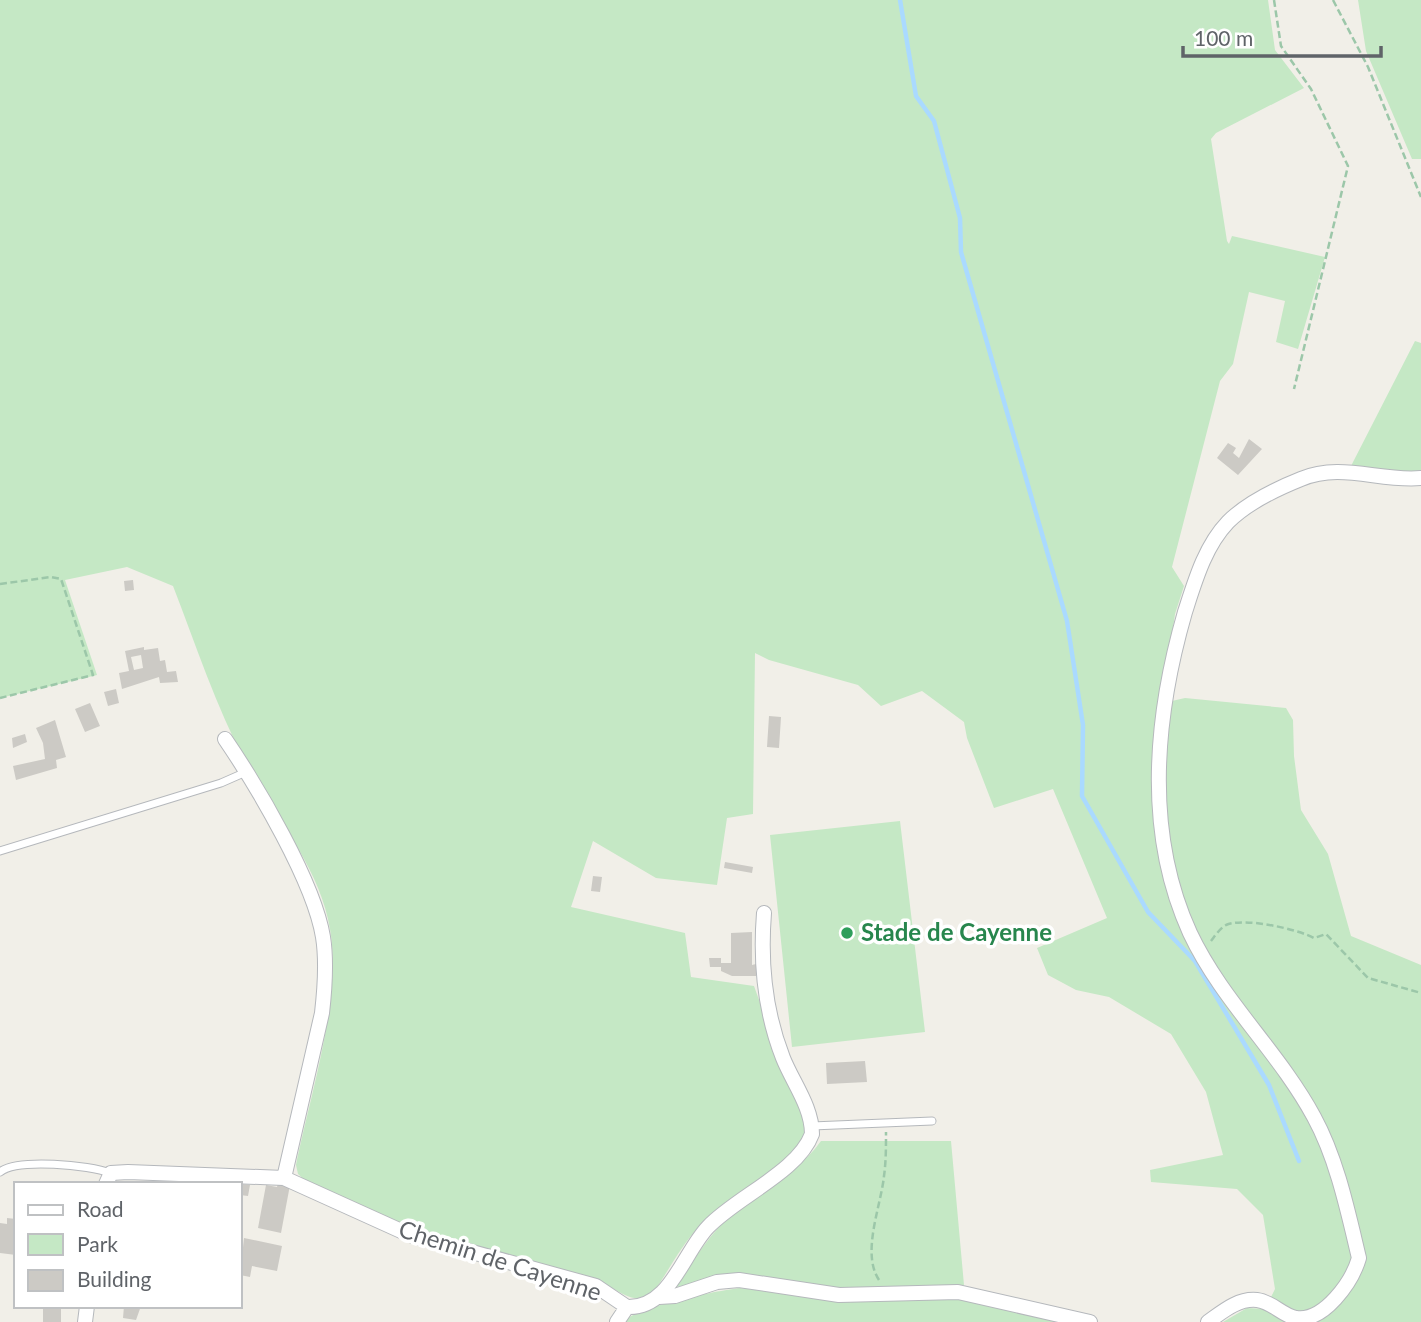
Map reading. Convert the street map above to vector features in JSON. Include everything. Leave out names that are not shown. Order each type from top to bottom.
[{"type":"street","points":[[1208,1322],[1235,1304],[1256,1300],[1272,1304],[1286,1315],[1311,1319],[1320,1315],[1354,1273],[1359,1258],[1328,1148],[1315,1118],[1228,998],[1198,946],[1169,873],[1158,762],[1176,645],[1196,575],[1228,522],[1270,494],[1302,478],[1335,471],[1399,479],[1421,478]]},
{"type":"street","points":[[225,739],[247,772],[310,896],[323,935],[325,986],[317,1038],[284,1178]]},
{"type":"street","points":[[659,1297],[694,1244],[720,1214],[801,1155],[808,1145],[812,1126],[776,1039],[770,1012],[762,957],[764,913]]},
{"type":"street","name":"Chemin de Cayenne","points":[[108,1179],[284,1178],[410,1235],[596,1286],[627,1307],[648,1305],[659,1297],[675,1296],[717,1282],[739,1280],[839,1295],[958,1292],[1090,1322]]},
{"type":"street","points":[[617,1322],[627,1307]]},
{"type":"lane","points":[[0,851],[221,783],[247,772]]},
{"type":"lane","points":[[812,1126],[932,1121]]},
{"type":"lane","points":[[0,1172],[18,1165],[96,1168],[108,1179]]},
{"type":"path","points":[[1274,0],[1282,46],[1311,89],[1348,166],[1294,389]]},
{"type":"path","points":[[1333,0],[1368,67],[1421,197]]},
{"type":"path","points":[[0,584],[51,577],[61,579],[93,675],[0,698]]},
{"type":"path","points":[[1198,946],[1210,941],[1224,925],[1242,922],[1298,929],[1314,938],[1326,934],[1368,978],[1421,993]]},
{"type":"path","points":[[887,1123],[884,1176],[872,1252],[875,1274],[891,1292]]},
{"type":"green space","points":[[0,0],[1268,0],[1275,50],[1304,88],[1216,133],[1211,139],[1227,241],[1229,244],[1232,236],[1325,257],[1298,349],[1276,342],[1285,301],[1249,292],[1233,364],[1220,381],[1172,567],[1184,586],[1175,614],[1163,703],[1185,698],[1286,708],[1293,720],[1294,756],[1301,810],[1328,854],[1351,936],[1421,965],[1421,1322],[1223,1322],[1247,1308],[1265,1309],[1275,1289],[1263,1215],[1237,1189],[1151,1182],[1150,1170],[1223,1155],[1206,1092],[1171,1034],[1109,997],[1076,990],[1048,975],[1037,948],[1107,918],[1053,789],[994,808],[967,738],[964,722],[922,691],[881,706],[858,685],[769,660],[755,653],[753,814],[727,818],[717,885],[656,878],[593,841],[571,907],[685,933],[691,977],[754,986],[804,1119],[805,1136],[796,1151],[709,1217],[686,1242],[653,1293],[642,1298],[628,1296],[612,1288],[409,1228],[309,1184],[298,1174],[296,1165],[323,1047],[332,985],[330,929],[325,906],[306,863],[257,783],[225,720],[173,586],[127,567],[65,580],[97,675],[0,698]]},
{"type":"green space","points":[[1358,0],[1421,0],[1421,159],[1412,159],[1366,51]]},
{"type":"green space","points":[[1415,341],[1421,343],[1421,474],[1398,475],[1351,466]]},
{"type":"green space","name":"Stade de Cayenne","points":[[900,821],[925,1032],[792,1047],[770,835]]},
{"type":"green space","points":[[821,1141],[951,1141],[964,1285],[842,1289],[715,1279],[678,1287],[675,1285],[731,1214],[751,1197],[794,1169]]},
{"type":"green space","points":[[740,1288],[842,1301],[963,1299],[1069,1322],[623,1322],[660,1305]]},
{"type":"building","points":[[1249,439],[1262,449],[1238,475],[1217,458],[1228,443],[1236,448],[1233,453],[1239,458]]},
{"type":"building","points":[[133,580],[134,590],[125,591],[124,581]]},
{"type":"building","points":[[144,647],[144,650],[158,648],[160,661],[165,660],[167,672],[176,671],[178,682],[160,683],[159,677],[122,689],[119,673],[129,671],[125,651]],"holes":[[[141,655],[143,668],[134,670],[131,657]]]},
{"type":"building","points":[[116,689],[119,703],[108,706],[104,692]]},
{"type":"building","points":[[90,703],[100,726],[85,732],[75,709]]},
{"type":"building","points":[[769,716],[781,717],[779,748],[767,747]]},
{"type":"building","points":[[55,720],[66,757],[56,760],[57,768],[16,780],[13,766],[45,759],[43,743],[36,728]]},
{"type":"building","points":[[25,734],[27,742],[13,748],[12,738]]},
{"type":"building","points":[[725,862],[753,867],[752,873],[724,868]]},
{"type":"building","points":[[593,876],[602,877],[600,892],[591,891]]},
{"type":"building","points":[[752,932],[752,965],[756,964],[756,976],[732,976],[721,971],[721,967],[710,967],[709,958],[721,958],[721,963],[731,963],[731,933]]},
{"type":"building","points":[[865,1061],[867,1082],[827,1084],[826,1063]]},
{"type":"building","points":[[278,1183],[290,1185],[281,1233],[258,1228],[266,1185],[277,1187]]},
{"type":"building","points":[[242,1184],[250,1185],[248,1196],[242,1195]]},
{"type":"building","points":[[7,1218],[14,1219],[14,1255],[0,1253],[0,1223],[7,1224]]},
{"type":"building","points":[[244,1238],[282,1246],[277,1271],[252,1266],[250,1277],[242,1275]]},
{"type":"building","points":[[43,1308],[61,1308],[61,1322],[43,1322]]},
{"type":"building","points":[[124,1308],[140,1308],[136,1320],[123,1318]]},
{"type":"waterway","points":[[900,0],[916,96],[934,121],[960,218],[961,252],[1067,621],[1083,725],[1082,796],[1148,912],[1195,961],[1269,1085],[1299,1161]]},
{"type":"place","name":"Stade de Cayenne","points":[[847,933]]}]
